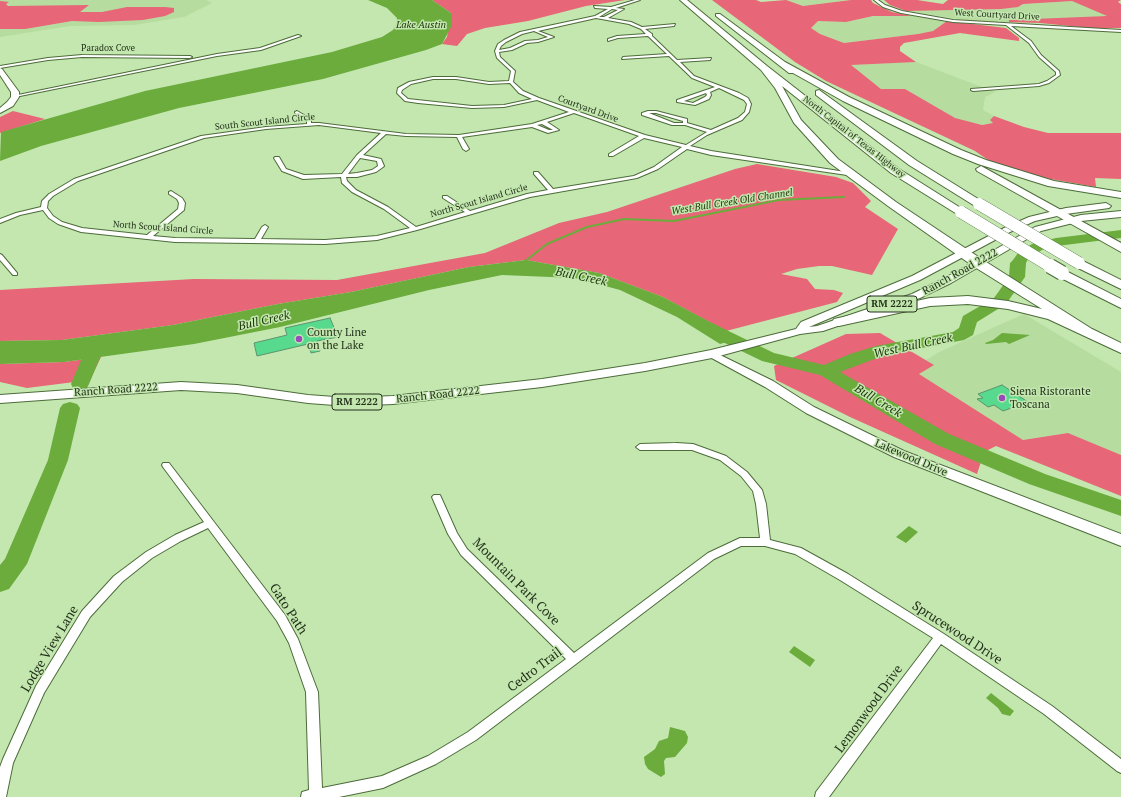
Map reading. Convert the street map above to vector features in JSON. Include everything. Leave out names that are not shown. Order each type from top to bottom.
[{"type":"highway","name":"North Capital of Texas Highway","points":[[683,0],[764,68],[895,171],[1062,273],[1121,304]]},
{"type":"highway","name":"North Capital of Texas Highway","points":[[709,8],[913,163],[1079,263],[1121,285]]},
{"type":"highway","points":[[783,64],[846,99],[957,152],[1027,177],[1052,184],[1121,195]]},
{"type":"highway","points":[[764,68],[779,88],[797,120],[827,154],[852,175],[990,270],[1032,304],[1053,316],[1085,330],[1121,349]]},
{"type":"highway","points":[[923,135],[1119,247]]},
{"type":"highway","points":[[840,322],[930,302],[968,300],[1008,305],[1032,304]]},
{"type":"main road","points":[[0,69],[15,96],[10,104],[0,111]]},
{"type":"main road","name":"Ranch Road 2222","points":[[800,331],[805,324],[894,288],[1032,219],[1057,212],[1121,206]]},
{"type":"main road","name":"RM 2222","points":[[1073,222],[1121,214]]},
{"type":"main road","name":"Ranch Road 2222","points":[[0,399],[181,386],[237,389],[348,402],[393,400],[542,383],[712,354],[800,331],[819,329],[916,296],[947,281],[1038,229],[1073,222]]},
{"type":"street","points":[[537,99],[504,106],[472,107],[407,100],[399,93],[400,89],[410,83],[432,78],[456,78],[489,83],[511,82],[513,71],[498,57],[497,51],[499,45],[509,39],[534,30],[596,17],[611,8],[638,0]]},
{"type":"street","name":"West Courtyard Drive","points":[[876,0],[889,8],[908,13],[959,21],[1121,31]]},
{"type":"street","points":[[595,6],[622,9],[604,19]]},
{"type":"street","name":"North Scout Island Circle","points":[[44,208],[51,217],[60,223],[81,230],[148,237],[205,242],[348,241],[377,238],[415,229],[501,202],[552,191],[635,177],[656,168],[710,131],[740,119],[749,108],[746,99],[743,96],[693,77],[642,28],[596,17]]},
{"type":"street","points":[[973,90],[1039,85],[1048,82],[1058,75],[1058,72],[1040,56],[1030,42],[1008,24]]},
{"type":"street","points":[[642,28],[674,25]]},
{"type":"street","points":[[497,51],[511,49],[522,43],[552,37],[534,30]]},
{"type":"street","points":[[609,40],[617,37],[651,35]]},
{"type":"street","points":[[15,96],[217,55],[261,49],[299,36]]},
{"type":"street","name":"Paradox Cove","points":[[0,69],[48,59],[82,56],[172,57],[217,55]]},
{"type":"street","points":[[623,58],[669,55]]},
{"type":"street","points":[[676,61],[710,59]]},
{"type":"street","name":"Courtyard Drive","points":[[511,82],[521,92],[537,99],[643,136],[726,155],[852,175]]},
{"type":"street","points":[[708,91],[709,95],[707,98],[694,104],[679,101],[719,87]]},
{"type":"street","points":[[297,112],[309,120],[309,124]]},
{"type":"street","name":"South Scout Island Circle","points":[[44,208],[45,201],[67,184],[188,141],[219,134],[309,124],[351,127],[384,133],[434,137],[459,136],[533,125],[573,112]]},
{"type":"street","points":[[685,124],[685,120],[656,112],[648,112],[644,114],[674,124],[685,124],[710,131]]},
{"type":"street","points":[[533,125],[548,132],[556,130],[543,122]]},
{"type":"street","points":[[343,176],[359,156],[384,133]]},
{"type":"street","points":[[459,136],[466,150]]},
{"type":"street","points":[[611,155],[643,136]]},
{"type":"street","points":[[277,158],[284,170],[295,176],[315,178],[343,176],[374,171],[381,166],[379,160],[359,156]]},
{"type":"street","points":[[536,173],[552,191]]},
{"type":"street","points":[[343,176],[347,185],[354,191],[386,208],[415,229]]},
{"type":"street","points":[[148,237],[181,210],[182,203],[179,198],[171,193]]},
{"type":"street","points":[[445,197],[468,212]]},
{"type":"street","points":[[0,221],[18,214],[44,208]]},
{"type":"street","points":[[257,242],[265,227]]},
{"type":"street","points":[[0,256],[15,274]]},
{"type":"street","name":"Lakewood Drive","points":[[712,354],[769,384],[810,410],[899,454],[1121,540]]},
{"type":"street","points":[[640,447],[693,447],[723,458],[744,474],[757,490],[761,504],[765,542]]},
{"type":"street","name":"Gato Path","points":[[166,465],[281,618],[294,642],[312,692],[312,796]]},
{"type":"street","name":"Mountain Park Cove","points":[[437,497],[453,534],[464,552],[573,659]]},
{"type":"street","name":"Lodge View Lane","points":[[0,797],[7,763],[40,690],[86,614],[118,579],[149,555],[178,538],[209,524]]},
{"type":"street","name":"Cedro Trail","points":[[312,796],[383,782],[432,760],[472,736],[711,556],[740,542],[765,542]]},
{"type":"street","name":"Sprucewood Drive","points":[[765,542],[798,551],[844,577],[940,637],[1048,710],[1121,767]]},
{"type":"street","name":"Lemonwood Drive","points":[[822,797],[940,637]]},
{"type":"shaded area","points":[[0,0],[206,0],[212,3],[184,17],[134,25],[70,26],[0,37]]},
{"type":"shaded area","points":[[432,0],[625,0],[586,6],[528,21],[485,28],[467,34],[457,46],[442,44],[447,37],[451,13]]},
{"type":"shaded area","points":[[712,0],[756,0],[761,2],[786,0],[803,6],[851,0],[871,0],[873,3],[892,12],[912,16],[873,16],[846,22],[818,21],[811,28],[820,34],[844,43],[933,31],[947,21],[1006,28],[1019,38],[1019,41],[960,33],[904,43],[900,47],[900,51],[916,62],[851,65],[881,89],[905,89],[955,118],[982,125],[993,123],[990,120],[994,116],[1024,127],[1048,133],[1121,133],[1121,179],[1095,178],[1096,187],[1039,177],[988,160],[975,151],[826,81],[795,62]]},
{"type":"shaded area","points":[[786,0],[851,0],[803,6]]},
{"type":"shaded area","points":[[884,0],[917,0],[943,4],[948,0],[1121,0],[1118,2],[1121,4],[1121,28],[1090,28],[1040,23],[1009,22],[1009,20],[1107,16],[1072,1],[1023,4],[1018,7],[1001,9],[906,11],[890,5]]},
{"type":"shaded area","points":[[0,1],[9,2],[6,4],[8,6],[89,5],[80,12],[102,12],[127,7],[165,7],[174,8],[174,12],[165,16],[143,20],[99,22],[72,21],[25,29],[0,29]]},
{"type":"shaded area","points":[[1072,1],[1108,16],[1009,22],[980,22],[906,11],[1021,6],[1023,4]]},
{"type":"shaded area","points":[[873,16],[912,16],[947,21],[933,31],[844,43],[820,34],[811,28],[818,21],[846,22]]},
{"type":"shaded area","points":[[916,62],[995,92],[985,97],[983,110],[994,116],[990,120],[993,123],[982,125],[954,118],[905,89],[881,89],[850,65]]},
{"type":"shaded area","points":[[13,111],[45,119],[0,133],[0,117]]},
{"type":"shaded area","points":[[757,164],[836,177],[853,183],[871,201],[865,207],[898,229],[872,275],[832,266],[797,269],[781,274],[807,279],[815,289],[834,290],[843,293],[837,302],[726,331],[663,297],[599,273],[526,260],[469,267],[351,292],[278,304],[173,325],[62,340],[0,341],[0,290],[194,279],[337,280],[485,253],[559,223],[607,212],[735,169]]},
{"type":"shaded area","points":[[1024,314],[1121,372],[1121,455],[1068,433],[1023,440],[919,374],[933,365],[926,360],[939,352]]},
{"type":"shaded area","points":[[880,333],[934,365],[919,374],[1023,440],[1068,433],[1121,455],[1121,496],[996,446],[984,452],[977,474],[850,417],[776,380],[774,366],[846,334]]},
{"type":"shaded area","points":[[101,357],[90,380],[27,388],[0,382],[0,364],[64,362]]},
{"type":"water","name":"Lake Austin","points":[[368,0],[432,0],[451,13],[452,25],[442,44],[426,50],[323,79],[179,108],[41,146],[0,161],[1,132],[145,91],[332,52],[382,37],[393,30],[396,25],[397,18],[387,8]]},
{"type":"water","points":[[526,260],[599,273],[663,297],[740,338],[720,344],[677,317],[620,290],[575,278],[502,275],[429,290],[280,327],[194,344],[64,362],[0,364],[0,341],[62,340],[173,325],[278,304],[351,292],[469,267]]},
{"type":"water","points":[[1002,333],[1030,335],[1009,344],[1006,342],[985,343],[993,340]]},
{"type":"water","points":[[909,526],[918,532],[906,543],[896,537]]},
{"type":"water","points":[[794,646],[815,660],[810,667],[789,652]]},
{"type":"water","points":[[991,693],[1014,711],[1010,716],[1002,714],[998,708],[986,698]]},
{"type":"water","points":[[670,727],[685,731],[688,737],[687,743],[675,757],[666,758],[664,761],[665,774],[661,777],[648,769],[645,764],[644,757],[655,749],[659,741],[668,738]]},
{"type":"building","name":"County Line on the Lake","points":[[330,318],[338,337],[317,341],[320,351],[311,353],[308,344],[257,356],[254,343],[287,335],[285,328]]},
{"type":"building","name":"Siena Ristorante Toscana","points":[[1002,385],[1028,402],[1003,411],[994,405],[988,407],[977,399],[983,398],[978,394]]},
{"type":"waterway","name":"West Bull Creek Old Channel","points":[[524,262],[547,244],[587,227],[624,219],[674,221],[779,200],[844,197]]},
{"type":"waterway","name":"West Bull Creek","points":[[826,371],[856,358],[882,350],[958,336],[967,331],[969,320],[1000,301],[1017,277],[1018,263],[1023,256],[1037,247],[1056,242],[1121,234]]},
{"type":"waterway","name":"Bull Creek","points":[[708,328],[768,357],[826,371]]},
{"type":"waterway","points":[[80,384],[96,346]]},
{"type":"waterway","name":"Bull Creek","points":[[826,371],[942,439],[1037,479],[1121,508]]},
{"type":"waterway","points":[[0,582],[15,564],[58,460],[70,408]]},
{"type":"place","name":"County Line on the Lake","points":[[299,339]]},
{"type":"place","name":"Siena Ristorante Toscana","points":[[1002,398]]}]
